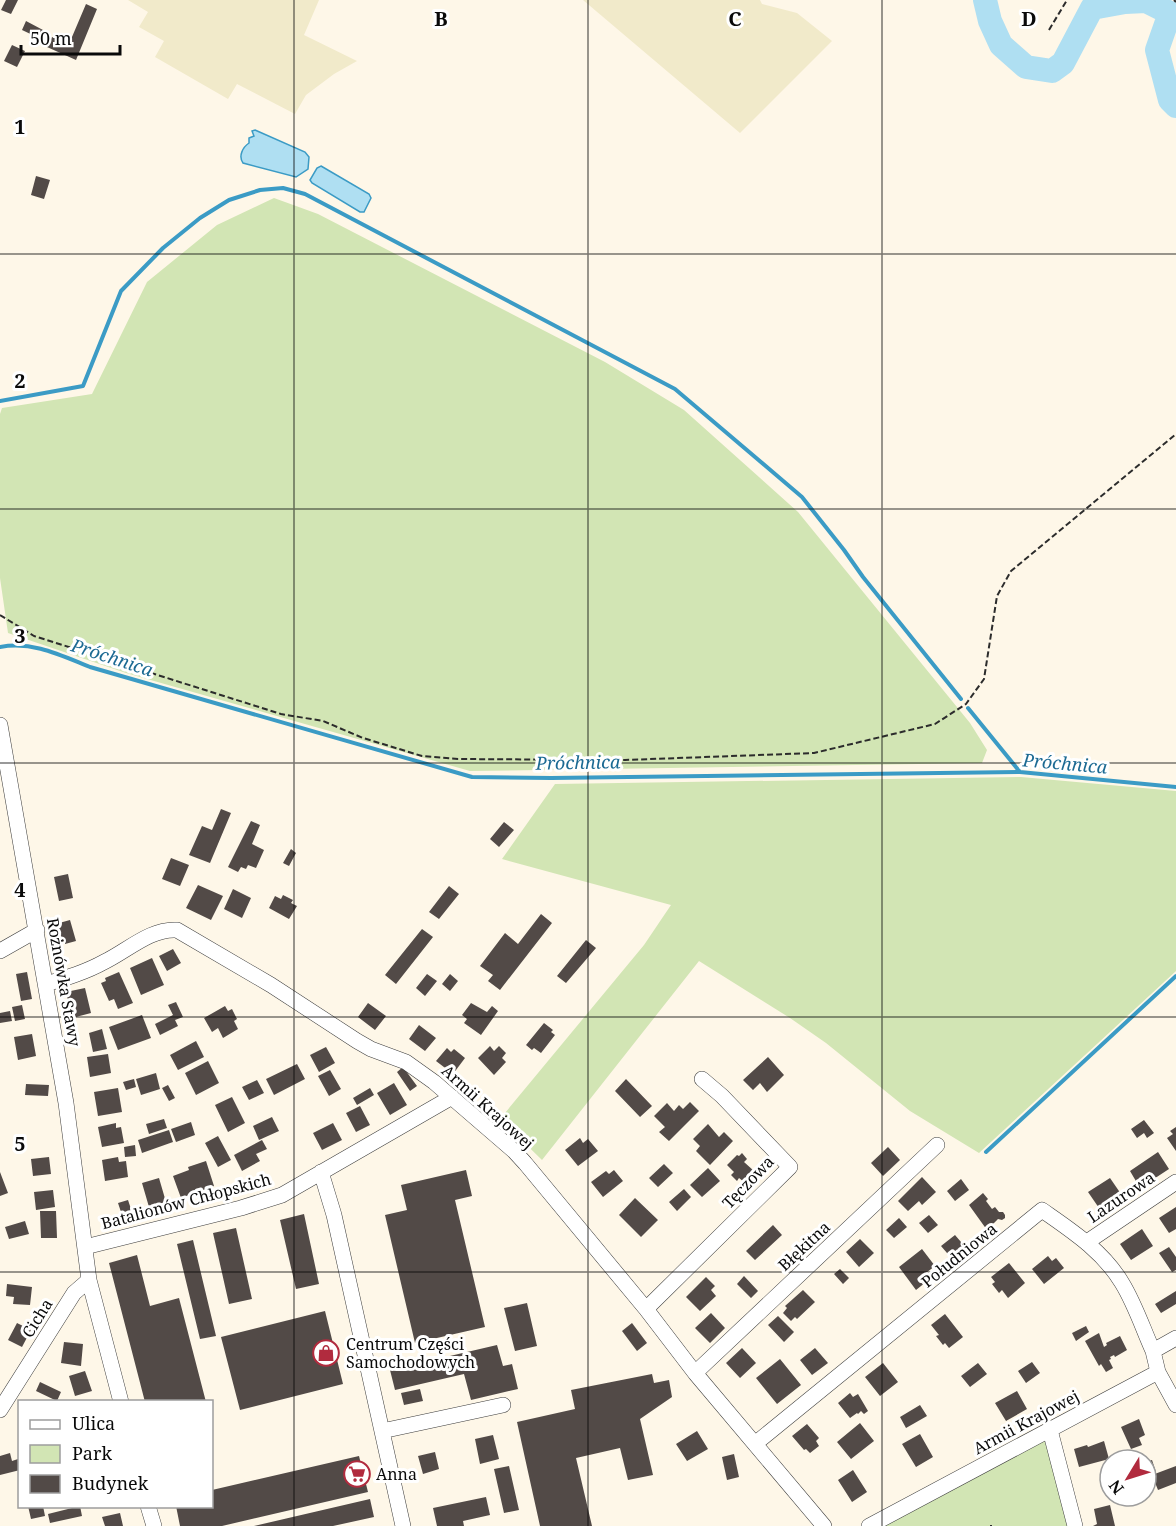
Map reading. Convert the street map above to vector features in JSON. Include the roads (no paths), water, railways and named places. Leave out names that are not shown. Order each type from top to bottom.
[{"type":"street","name":"Rożnówka Stawy","points":[[0,725],[66,1103],[89,1280],[121,1400]]},
{"type":"street","points":[[0,951],[37,930]]},
{"type":"street","name":"Armii Krajowej","points":[[46,984],[106,962],[162,931],[177,930],[271,985],[357,1041],[371,1049],[406,1062],[452,1097],[525,1163],[695,1373],[824,1526]]},
{"type":"street","name":"Tęczowa","points":[[646,1310],[790,1167],[722,1096],[702,1079]]},
{"type":"street","name":"Batalionów Chłopskich","points":[[85,1246],[282,1195],[452,1097]]},
{"type":"street","name":"Błękitna","points":[[695,1373],[937,1145]]},
{"type":"street","points":[[321,1172],[334,1215],[403,1526]]},
{"type":"street","name":"Lazurowa","points":[[1087,1242],[1176,1182]]},
{"type":"street","name":"Południowa","points":[[756,1443],[1042,1210],[1087,1242],[1121,1281],[1153,1351]]},
{"type":"street","name":"Cicha","points":[[0,1410],[74,1293],[89,1280]]},
{"type":"street","points":[[1176,1338],[1153,1351],[1158,1372],[1176,1405]]},
{"type":"street","name":"Armii Krajowej","points":[[869,1526],[1158,1372]]},
{"type":"street","points":[[382,1431],[503,1405]]},
{"type":"street","points":[[1050,1430],[1075,1526]]},
{"type":"street","points":[[148,1508],[153,1526]]},
{"type":"water","points":[[255,130],[305,152],[309,157],[308,169],[296,177],[243,163],[242,152],[249,143],[249,138],[254,136],[252,131]]},
{"type":"water","points":[[321,166],[369,194],[371,198],[364,212],[360,212],[312,183],[310,180],[317,168]]},
{"type":"waterway","points":[[985,0],[990,21],[1001,45],[1026,67],[1052,71],[1063,63],[1092,8],[1146,1],[1170,13],[1157,50],[1170,100],[1176,106]]},
{"type":"waterway","points":[[0,401],[83,386],[121,291],[163,248],[200,218],[229,200],[260,190],[283,188],[305,194],[675,389],[802,497],[961,699]]},
{"type":"waterway","name":"Próchnica","points":[[0,647],[24,646],[46,650],[90,667],[472,777],[1020,772],[1176,787]]},
{"type":"waterway","points":[[968,708],[1020,772]]},
{"type":"waterway","points":[[986,1152],[1176,976]]},
{"type":"place","name":"Centrum Części Samochodowych","points":[[326,1353]]},
{"type":"place","name":"Anna","points":[[357,1474]]}]
